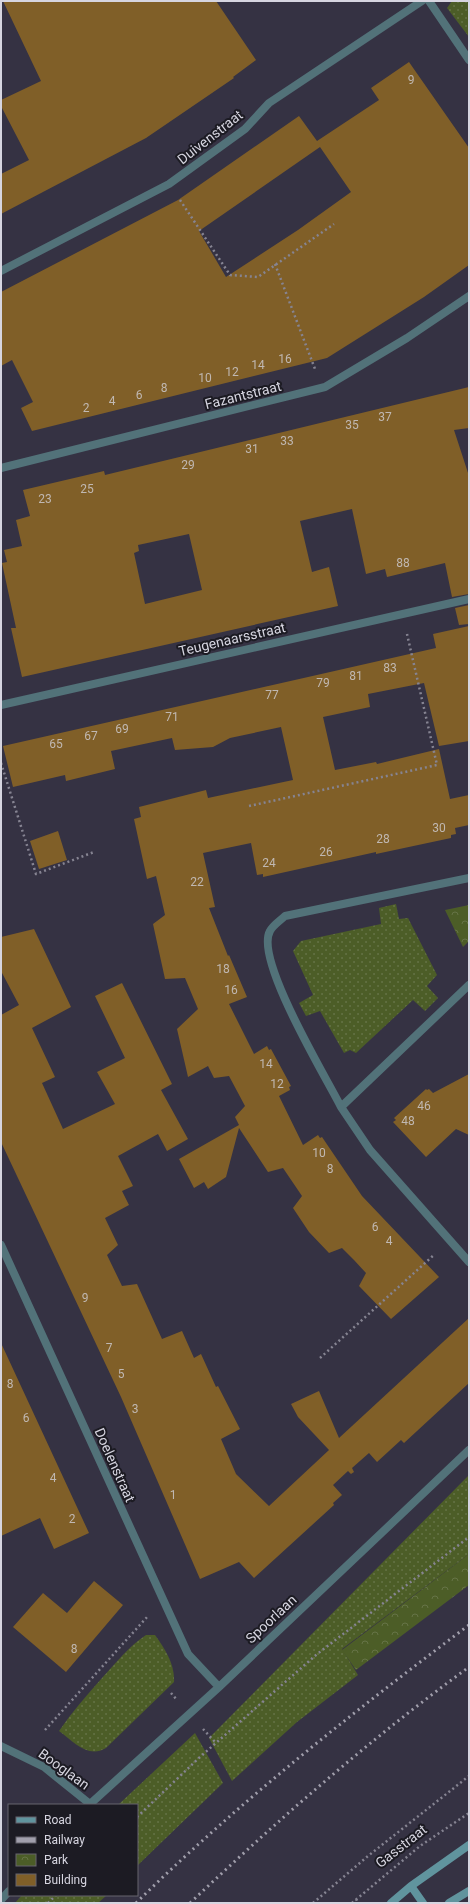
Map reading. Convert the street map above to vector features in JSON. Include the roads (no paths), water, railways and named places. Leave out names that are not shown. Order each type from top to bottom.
[{"type":"street","name":"Duivenstraat","points":[[1,271],[170,184],[245,129],[269,103],[422,1]]},
{"type":"street","points":[[429,1],[469,60]]},
{"type":"street","name":"Fazantstraat","points":[[1,468],[325,388],[407,338],[469,296]]},
{"type":"street","name":"Teugenaarsstraat","points":[[1,705],[469,599]]},
{"type":"street","points":[[469,878],[285,916],[270,931],[267,952],[279,990],[341,1107],[370,1150],[469,1262]]},
{"type":"street","points":[[341,1107],[469,985]]},
{"type":"street","name":"Doelenstraat","points":[[1,1245],[188,1654],[219,1687]]},
{"type":"street","name":"Spoorlaan","points":[[91,1804],[219,1687],[469,1450]]},
{"type":"street","name":"Booglaan","points":[[1,1746],[44,1767],[89,1804]]},
{"type":"street","points":[[391,1903],[411,1886],[469,1845]]},
{"type":"street","points":[[411,1886],[423,1903]]},
{"type":"street","points":[[448,1903],[469,1891]]},
{"type":"street","points":[[1,1900],[8,1892]]},
{"type":"railway","points":[[136,1903],[215,1829],[256,1794],[340,1725],[469,1625]]},
{"type":"railway","points":[[190,1903],[257,1841],[360,1751],[469,1667]]}]
